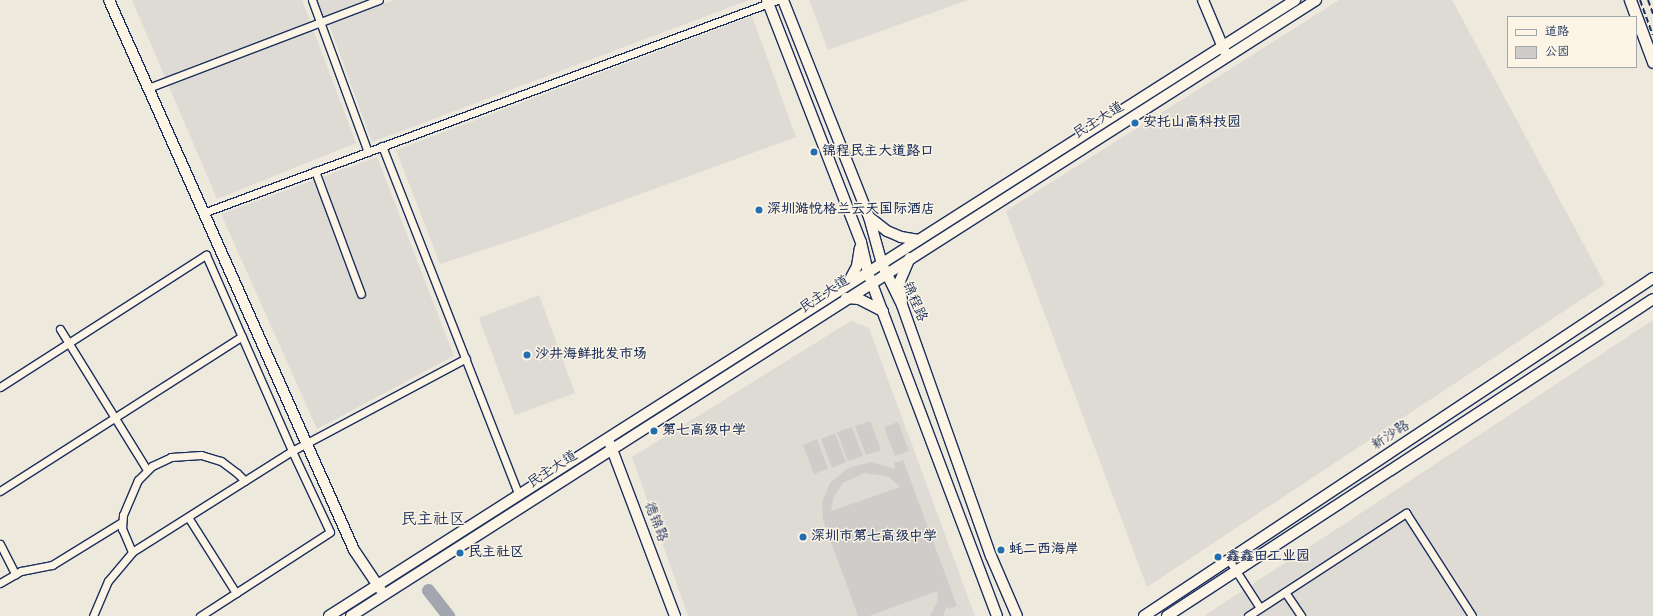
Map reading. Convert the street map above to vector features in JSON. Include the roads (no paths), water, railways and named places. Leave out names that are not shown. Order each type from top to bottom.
[{"type":"main road","points":[[109,0],[354,550],[384,595]]},
{"type":"main road","name":"锦程路","points":[[784,0],[869,217],[884,269],[902,305],[991,556],[1017,616]]},
{"type":"main road","points":[[1204,0],[1227,56]]},
{"type":"main road","name":"民主大道","points":[[351,616],[846,298],[920,240],[1295,0]]},
{"type":"main road","name":"民主大道","points":[[884,269],[911,257],[1316,0]]},
{"type":"main road","points":[[1630,0],[1636,16]]},
{"type":"main road","points":[[771,1],[861,242],[870,278],[882,311],[997,616]]},
{"type":"main road","points":[[1637,19],[1653,62]]},
{"type":"main road","points":[[869,217],[887,231],[901,237],[920,240]]},
{"type":"main road","points":[[846,286],[857,266],[861,242]]},
{"type":"main road","points":[[902,305],[900,281],[911,257]]},
{"type":"main road","name":"民主大道","points":[[330,616],[846,286],[870,278]]},
{"type":"main road","name":"新沙路","points":[[1144,616],[1653,278]]},
{"type":"main road","points":[[846,298],[858,299],[882,311]]},
{"type":"main road","name":"新沙路","points":[[1167,616],[1653,299]]},
{"type":"main road","name":"德锦路","points":[[608,439],[675,616]]},
{"type":"street","points":[[312,0],[368,152]]},
{"type":"street","points":[[148,88],[379,0]]},
{"type":"street","points":[[203,213],[771,1]]},
{"type":"street","points":[[382,146],[519,495]]},
{"type":"street","points":[[315,171],[361,294]]},
{"type":"street","points":[[0,387],[68,342],[206,255],[292,451],[330,532],[200,616]]},
{"type":"street","points":[[60,329],[147,470]]},
{"type":"street","points":[[0,491],[242,336]]},
{"type":"street","points":[[93,616],[108,581],[132,552],[292,451],[466,358]]},
{"type":"street","points":[[132,552],[125,538],[122,522],[134,487],[147,470],[171,457],[201,455],[224,464],[245,481]]},
{"type":"street","points":[[1248,616],[1406,513],[1470,615]]},
{"type":"street","points":[[188,517],[236,593]]},
{"type":"street","points":[[0,583],[15,574],[52,565],[122,522]]},
{"type":"street","points":[[0,544],[15,574]]},
{"type":"street","points":[[1229,560],[1260,608]]},
{"type":"street","points":[[1285,592],[1301,616]]},
{"type":"waterway","points":[[428,590],[448,616]]},
{"type":"railway","points":[[1640,0],[1653,35]]},
{"type":"railway","points":[[1648,0],[1653,14]]},
{"type":"place","name":"安托山高科技园","points":[[1135,123]]},
{"type":"place","name":"锦程民主大道路口","points":[[814,152]]},
{"type":"place","name":"深圳澔悦格兰云天国际酒店","points":[[759,210]]},
{"type":"place","name":"沙井海鲜批发市场","points":[[527,355]]},
{"type":"place","name":"第七高级中学","points":[[654,431]]},
{"type":"place","name":"深圳市第七高级中学","points":[[803,537]]},
{"type":"place","name":"蚝二西海岸","points":[[1001,550]]},
{"type":"place","name":"民主社区","points":[[460,553]]},
{"type":"place","name":"鑫鑫田工业园","points":[[1218,557]]},
{"type":"district","name":"民主社区","points":[[433,520]]}]
